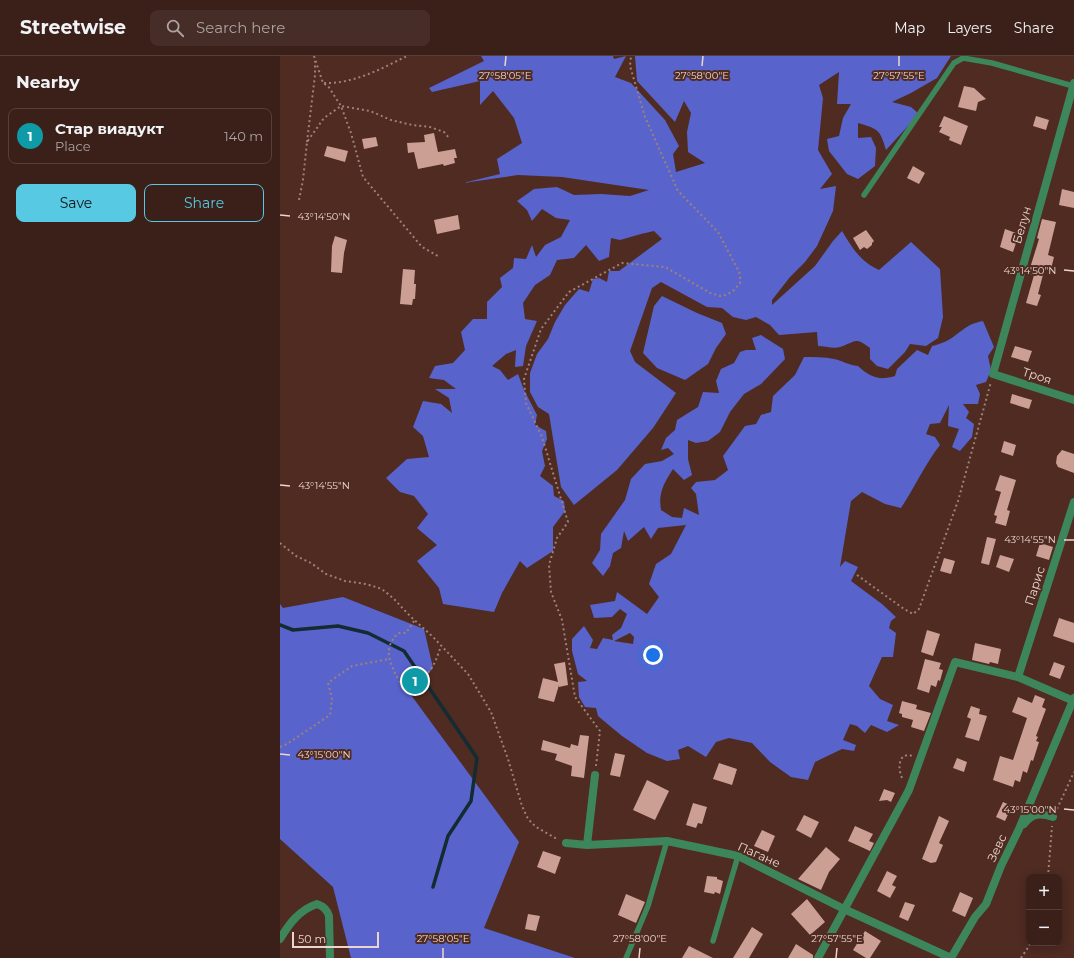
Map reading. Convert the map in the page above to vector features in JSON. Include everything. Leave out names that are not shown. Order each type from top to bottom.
[{"type":"street","name":"Белун","points":[[993,374],[1073,85]]},
{"type":"street","name":"Троя","points":[[993,374],[1074,400]]},
{"type":"street","name":"Парис","points":[[1018,677],[1074,502]]},
{"type":"street","points":[[818,958],[909,790],[955,662],[1018,677],[1074,700]]},
{"type":"street","name":"Зевс","points":[[951,958],[975,917],[986,904],[1001,866],[1019,829],[1074,700]]},
{"type":"street","points":[[587,845],[595,775]]},
{"type":"street","points":[[1019,829],[1029,818],[1043,814],[1053,817]]},
{"type":"street","name":"Пагане","points":[[566,843],[587,845],[667,841],[738,856],[844,909],[951,958]]},
{"type":"street","points":[[280,939],[294,918],[311,906],[317,904],[327,910],[329,916],[330,958]]},
{"type":"lane","points":[[864,195],[954,63],[963,58],[992,63],[1073,85]]},
{"type":"lane","points":[[626,958],[648,906],[667,841]]},
{"type":"lane","points":[[713,941],[738,856]]},
{"type":"path","points":[[323,83],[338,84],[354,79],[377,71],[407,56]]},
{"type":"path","points":[[595,775],[600,732],[575,698],[562,620],[551,592],[548,565],[557,538],[568,522],[542,437],[526,403],[524,379],[541,329],[569,292],[622,263],[665,267],[710,293],[720,296],[734,291],[740,283],[740,274],[718,232],[678,190],[645,117],[630,66],[631,56]]},
{"type":"path","points":[[314,57],[323,83],[328,86],[341,106],[351,133],[363,177],[422,247],[438,256]]},
{"type":"path","points":[[299,200],[303,180],[315,75],[314,57]]},
{"type":"path","points":[[307,142],[324,118],[341,106],[370,111],[391,120],[412,125],[430,127],[444,132],[450,139]]},
{"type":"path","points":[[857,575],[908,612],[913,614],[919,609],[958,501],[993,374]]},
{"type":"path","points":[[280,543],[296,556],[311,563],[326,574],[345,581],[366,584],[382,589],[394,599],[468,674],[491,712],[528,819],[536,827],[550,836],[566,843]]},
{"type":"path","points":[[414,620],[406,633],[398,632],[388,651],[389,659],[400,683],[410,686],[423,678],[434,666],[441,646]]},
{"type":"path","points":[[280,747],[287,744],[330,715],[332,699],[328,683],[352,666],[389,659]]},
{"type":"path","points":[[1021,958],[1029,946]]},
{"type":"shaded area","points":[[481,56],[613,56],[614,59],[626,56],[615,77],[631,83],[665,120],[679,146],[673,154],[676,172],[705,163],[688,152],[687,132],[691,113],[684,101],[675,122],[637,81],[635,56],[951,56],[937,78],[892,102],[911,107],[919,114],[886,150],[882,138],[877,131],[858,123],[858,138],[871,137],[876,148],[875,166],[858,179],[847,174],[829,151],[827,139],[839,136],[843,118],[851,104],[837,104],[839,72],[819,85],[823,98],[818,150],[832,174],[820,189],[836,186],[833,211],[817,246],[772,300],[772,305],[815,266],[842,231],[858,254],[867,263],[879,270],[911,242],[940,269],[943,317],[938,338],[926,346],[910,344],[905,352],[888,369],[877,366],[870,359],[870,348],[861,342],[855,341],[838,348],[832,348],[818,346],[817,332],[779,335],[770,325],[756,317],[746,320],[733,317],[722,308],[707,307],[661,282],[652,288],[630,351],[635,362],[676,393],[653,428],[617,470],[574,505],[561,487],[549,414],[538,407],[530,392],[530,373],[537,354],[548,339],[555,322],[565,305],[579,289],[589,292],[593,279],[599,278],[607,282],[609,271],[619,271],[662,239],[654,231],[620,240],[611,238],[609,257],[599,261],[586,245],[574,258],[557,260],[550,275],[535,285],[523,303],[525,319],[537,321],[526,346],[523,366],[515,367],[516,350],[506,354],[492,366],[500,370],[508,380],[518,374],[524,390],[537,415],[535,425],[546,431],[547,439],[542,451],[545,466],[540,476],[553,486],[554,496],[564,501],[565,511],[553,527],[553,551],[527,568],[520,561],[502,593],[494,612],[443,604],[439,588],[417,561],[437,545],[417,528],[428,514],[414,496],[400,492],[386,478],[407,459],[429,457],[423,436],[413,427],[423,401],[441,404],[452,413],[449,398],[435,389],[456,389],[444,380],[429,378],[435,366],[453,363],[465,350],[461,332],[473,319],[487,319],[487,302],[502,287],[500,278],[513,268],[514,258],[526,259],[532,245],[536,257],[545,245],[561,237],[570,220],[556,218],[542,209],[532,221],[527,210],[517,201],[534,189],[557,187],[574,195],[601,194],[630,196],[649,190],[562,177],[518,175],[463,183],[500,174],[497,159],[522,143],[514,118],[493,91],[480,105],[480,81],[432,92],[429,88],[484,61]]},
{"type":"shaded area","points":[[662,296],[722,323],[726,334],[716,348],[708,364],[685,380],[657,368],[643,353],[654,306]]},
{"type":"shaded area","points":[[983,321],[994,347],[988,356],[991,370],[986,382],[976,385],[980,394],[978,404],[963,404],[969,412],[966,418],[974,424],[972,437],[960,451],[952,447],[959,429],[948,426],[949,405],[940,423],[930,424],[926,434],[935,437],[940,445],[901,508],[885,504],[862,492],[851,501],[840,567],[845,561],[858,567],[851,581],[882,604],[896,617],[891,621],[889,628],[896,633],[893,657],[882,657],[869,686],[880,699],[893,705],[887,721],[899,725],[887,732],[871,725],[865,733],[857,726],[850,724],[843,740],[856,745],[854,751],[842,749],[815,762],[808,780],[791,777],[770,762],[752,743],[729,738],[716,742],[706,757],[688,746],[678,750],[680,759],[667,761],[647,753],[622,736],[598,716],[596,708],[585,707],[579,697],[578,682],[587,681],[578,674],[572,651],[572,639],[584,626],[593,640],[590,648],[597,649],[603,638],[613,640],[612,635],[621,628],[627,614],[620,609],[612,617],[594,618],[590,605],[615,601],[617,592],[647,614],[659,597],[649,584],[656,564],[671,554],[686,525],[658,528],[651,539],[644,527],[628,541],[624,531],[621,548],[613,553],[610,566],[603,576],[592,563],[600,550],[601,534],[625,500],[631,479],[645,464],[662,461],[674,454],[668,448],[661,450],[666,438],[675,430],[677,420],[698,407],[703,392],[719,393],[716,381],[721,369],[734,363],[740,352],[746,350],[756,350],[752,338],[761,335],[783,349],[785,359],[761,384],[744,394],[730,412],[720,432],[708,441],[696,443],[688,440],[688,459],[692,475],[684,480],[673,469],[664,484],[661,493],[661,510],[672,517],[682,518],[684,508],[699,515],[696,494],[691,488],[696,482],[715,480],[728,470],[723,456],[745,426],[756,424],[761,415],[771,412],[773,396],[795,375],[804,357],[823,357],[834,359],[858,366],[867,373],[879,378],[895,376],[897,369],[917,350],[928,355],[932,346],[944,342],[970,325]],"holes":[[[630,633],[634,637],[633,644],[614,641]]]},
{"type":"shaded area","points":[[343,597],[424,629],[433,668],[411,695],[519,842],[484,928],[575,958],[351,958],[333,887],[280,839],[280,604],[283,608]]},
{"type":"building","points":[[964,86],[974,88],[986,99],[978,102],[976,111],[958,107]]},
{"type":"building","points":[[944,116],[968,126],[961,145],[949,140],[950,137],[939,132],[942,127],[939,127]]},
{"type":"building","points":[[1036,116],[1049,120],[1046,130],[1033,126]]},
{"type":"building","points":[[434,133],[438,152],[455,149],[457,158],[454,158],[455,163],[444,166],[443,164],[418,169],[414,152],[408,153],[407,143],[425,142],[424,135]]},
{"type":"building","points":[[376,137],[378,146],[364,149],[362,139]]},
{"type":"building","points":[[327,146],[348,151],[345,162],[324,156]]},
{"type":"building","points":[[913,166],[925,173],[919,184],[907,178]]},
{"type":"building","points":[[1062,189],[1074,192],[1074,208],[1059,205]]},
{"type":"building","points":[[458,215],[460,229],[437,234],[434,220]]},
{"type":"building","points":[[1042,219],[1056,222],[1048,255],[1054,257],[1051,269],[1045,267],[1038,294],[1041,295],[1037,306],[1026,303],[1034,275],[1031,275],[1032,269],[1030,268],[1039,239],[1037,238]]},
{"type":"building","points":[[1005,229],[1019,234],[1013,252],[1000,247]]},
{"type":"building","points":[[866,230],[874,241],[867,249],[864,247],[860,250],[853,238]]},
{"type":"building","points":[[335,236],[347,240],[342,273],[331,272],[332,246]]},
{"type":"building","points":[[403,269],[415,270],[415,299],[413,299],[412,305],[400,304]]},
{"type":"building","points":[[1015,346],[1032,351],[1028,362],[1011,357]]},
{"type":"building","points":[[1012,394],[1032,400],[1029,409],[1010,403]]},
{"type":"building","points":[[1004,441],[1016,445],[1013,456],[1001,452]]},
{"type":"building","points":[[1062,450],[1074,454],[1074,473],[1058,467],[1056,463],[1057,456]]},
{"type":"building","points":[[1000,475],[1016,480],[1007,510],[1010,511],[1006,526],[995,523],[997,516],[994,515],[1001,492],[995,490]]},
{"type":"building","points":[[987,537],[996,539],[989,565],[981,563]]},
{"type":"building","points":[[1040,543],[1053,547],[1049,560],[1036,556]]},
{"type":"building","points":[[1000,555],[1014,559],[1009,572],[996,567]]},
{"type":"building","points":[[944,558],[955,561],[951,574],[940,571]]},
{"type":"building","points":[[1059,618],[1074,623],[1074,643],[1053,636]]},
{"type":"building","points":[[927,630],[940,634],[933,656],[921,652]]},
{"type":"building","points":[[975,643],[1001,649],[998,664],[990,662],[989,664],[972,660]]},
{"type":"building","points":[[925,659],[941,663],[939,669],[943,670],[940,681],[938,680],[936,687],[931,685],[929,693],[917,689]]},
{"type":"building","points":[[565,662],[568,685],[559,687],[559,685],[554,702],[538,698],[543,678],[558,682],[554,664]]},
{"type":"building","points":[[1054,662],[1065,666],[1060,679],[1049,675]]},
{"type":"building","points":[[1035,695],[1045,699],[1042,707],[1046,709],[1036,736],[1038,737],[1036,741],[1039,742],[1033,761],[1031,760],[1027,773],[1023,771],[1020,782],[1015,780],[1013,787],[993,780],[1000,756],[1013,760],[1027,718],[1012,712],[1018,697],[1032,703]]},
{"type":"building","points":[[902,701],[917,705],[916,709],[931,713],[924,731],[911,727],[913,720],[902,717],[902,714],[899,713]]},
{"type":"building","points":[[971,706],[980,709],[979,714],[987,716],[979,741],[965,737],[971,719],[967,717]]},
{"type":"building","points":[[580,735],[589,736],[584,778],[571,776],[572,766],[555,760],[557,754],[541,750],[543,740],[570,748],[571,744],[578,746]]},
{"type":"building","points":[[615,753],[625,755],[620,777],[610,775]]},
{"type":"building","points":[[957,758],[967,762],[964,772],[953,768]]},
{"type":"building","points":[[719,763],[737,769],[732,785],[713,779]]},
{"type":"building","points":[[647,780],[669,791],[655,820],[633,810]]},
{"type":"building","points":[[884,789],[895,793],[891,802],[887,800],[879,801]]},
{"type":"building","points":[[1003,802],[1012,806],[1005,821],[996,817]]},
{"type":"building","points":[[693,803],[707,807],[702,824],[698,823],[696,828],[686,825]]},
{"type":"building","points":[[804,815],[819,822],[811,838],[796,830]]},
{"type":"building","points":[[939,816],[949,821],[939,843],[943,845],[936,862],[931,863],[922,859]]},
{"type":"building","points":[[855,826],[873,834],[869,841],[874,843],[870,851],[848,841]]},
{"type":"building","points":[[762,830],[775,836],[768,852],[754,846]]},
{"type":"building","points":[[826,847],[840,859],[829,872],[821,890],[798,879]]},
{"type":"building","points":[[543,851],[561,857],[555,874],[537,867]]},
{"type":"building","points":[[887,871],[897,876],[892,885],[896,887],[890,898],[877,891]]},
{"type":"building","points":[[707,876],[717,877],[717,879],[723,881],[720,894],[715,892],[714,894],[704,892]]},
{"type":"building","points":[[960,892],[973,898],[965,917],[952,911]]},
{"type":"building","points":[[626,894],[645,902],[636,923],[618,915]]},
{"type":"building","points":[[807,899],[825,922],[810,935],[791,914]]},
{"type":"building","points":[[905,902],[915,905],[908,921],[899,917]]},
{"type":"building","points":[[528,914],[540,916],[536,931],[525,929]]},
{"type":"building","points":[[752,927],[763,934],[749,958],[733,958]]},
{"type":"building","points":[[865,931],[881,941],[870,958],[866,958],[853,950]]},
{"type":"building","points":[[796,944],[813,955],[813,958],[788,958]]},
{"type":"building","points":[[689,946],[713,958],[682,958]]},
{"type":"waterway","points":[[280,625],[293,630],[338,626],[368,633],[404,651],[477,758],[471,801],[448,836],[433,887]]},
{"type":"place","name":"Стар виадукт","points":[[415,681]]}]
